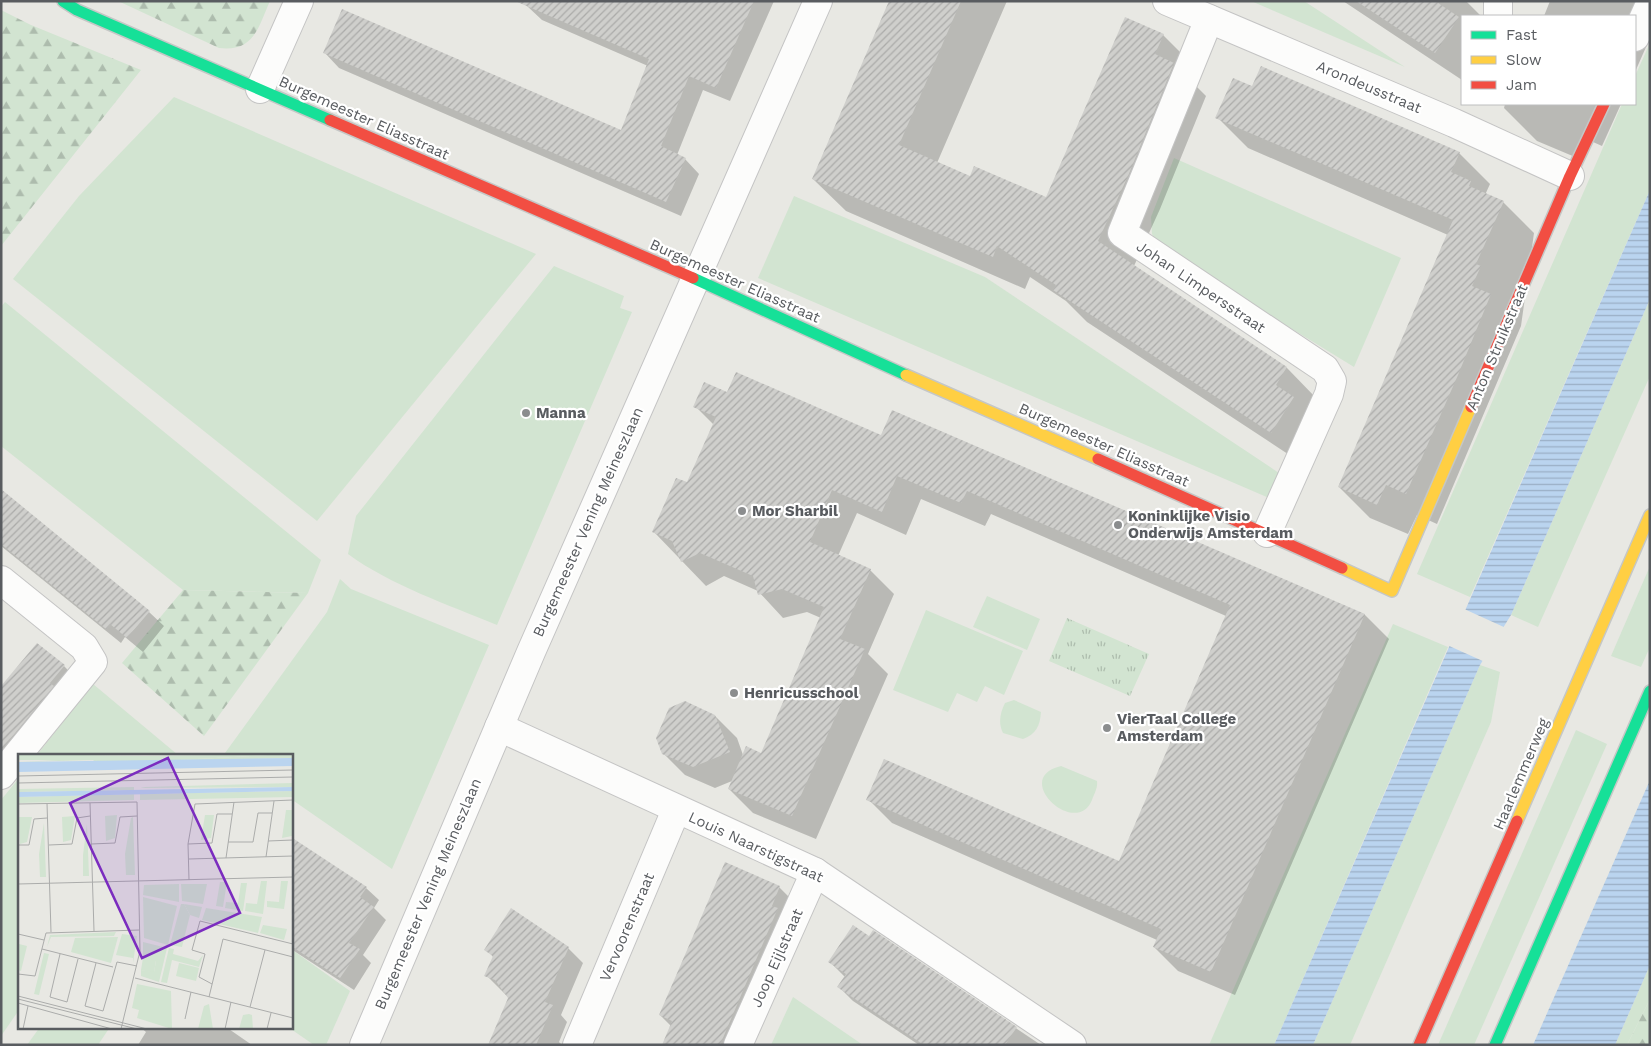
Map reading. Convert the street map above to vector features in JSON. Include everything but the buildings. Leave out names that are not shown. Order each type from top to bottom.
[{"type":"street","name":"Burgemeester Eliasstraat","points":[[64,1],[86,14],[696,279],[893,369],[1267,533],[1392,591]]},
{"type":"street","points":[[260,89],[299,1]]},
{"type":"street","name":"Burgemeester Vening Meineszlaan","points":[[364,1045],[499,727],[818,1]]},
{"type":"street","name":"Arondeusstraat","points":[[1167,1],[1209,19],[1458,114],[1570,176]]},
{"type":"street","points":[[1498,1],[1498,15]]},
{"type":"street","points":[[1636,35],[1650,4]]},
{"type":"street","name":"Johan Limpersstraat","points":[[1209,19],[1122,234],[1324,369],[1332,381],[1329,394],[1267,533]]},
{"type":"street","name":"Anton Struikstraat","points":[[1392,591],[1570,176],[1604,105]]},
{"type":"street","name":"Haarlemmerweg","points":[[1419,1045],[1650,515]]},
{"type":"street","points":[[1,580],[84,647],[93,662],[18,754]]},
{"type":"street","points":[[1495,1045],[1650,691]]},
{"type":"street","name":"Louis Naarstigstraat","points":[[499,727],[676,810],[816,872],[1072,1045]]},
{"type":"street","points":[[1,775],[18,754]]},
{"type":"street","name":"Vervoorenstraat","points":[[577,1045],[676,810]]},
{"type":"street","name":"Joop Eijlstraat","points":[[738,1045],[816,872]]},
{"type":"green space","points":[[118,1],[270,1],[258,29],[247,42],[231,48],[219,48]]},
{"type":"green space","points":[[1251,1],[1304,1],[1405,67]]},
{"type":"green space","points":[[1,10],[31,25],[141,70],[1,246]]},
{"type":"green space","points":[[1650,43],[1650,190],[1470,597],[1417,574],[1622,105],[1636,105],[1636,74]]},
{"type":"green space","points":[[174,97],[536,254],[317,521],[13,279],[79,196]]},
{"type":"green space","points":[[1174,158],[1401,258],[1354,367],[1163,250],[1152,234],[1151,217]]},
{"type":"green space","points":[[794,196],[985,277],[1279,473],[1269,498],[758,278]]},
{"type":"green space","points":[[554,266],[624,296],[620,308],[632,312],[497,625],[401,585],[348,554],[356,516]]},
{"type":"green space","points":[[1650,299],[1650,376],[1538,627],[1511,615]]},
{"type":"green space","points":[[5,302],[321,560],[308,593],[183,590],[1,446],[1,307]]},
{"type":"green space","points":[[1650,566],[1650,647],[1641,667],[1611,656]]},
{"type":"green space","points":[[340,579],[351,589],[489,645],[392,869],[292,800],[292,754],[225,753],[327,612]]},
{"type":"green space","points":[[183,590],[308,593],[204,736],[122,663]]},
{"type":"green space","points":[[987,596],[1040,619],[1027,650],[973,627]]},
{"type":"green space","points":[[926,610],[1023,651],[1004,695],[985,686],[977,702],[957,693],[948,712],[893,690]]},
{"type":"green space","points":[[1067,618],[1149,654],[1130,696],[1049,661]]},
{"type":"green space","points":[[1393,624],[1448,647],[1274,1045],[1209,1045]]},
{"type":"green space","points":[[1480,665],[1500,672],[1491,722],[1350,1045],[1313,1045]]},
{"type":"green space","points":[[93,684],[177,754],[38,754]]},
{"type":"green space","points":[[1014,700],[1041,712],[1040,721],[1036,729],[1031,735],[1023,739],[1003,733],[1000,726],[1001,714],[1005,703]]},
{"type":"green space","points":[[1576,730],[1607,744],[1474,1045],[1438,1045]]},
{"type":"green space","points":[[1061,766],[1097,781],[1092,800],[1084,810],[1073,813],[1062,810],[1051,802],[1044,792],[1042,782],[1047,773]]},
{"type":"green space","points":[[18,779],[18,1011],[1,1036],[1,800]]},
{"type":"green space","points":[[292,950],[350,991],[326,1045],[314,1045],[289,1028],[292,1028]]},
{"type":"green space","points":[[1650,965],[1650,999],[1627,1045],[1615,1045]]},
{"type":"green space","points":[[793,997],[863,1045],[771,1045]]},
{"type":"green space","points":[[1650,999],[1650,1045],[1627,1045]]},
{"type":"green space","points":[[39,1028],[109,1028],[98,1045],[27,1045]]},
{"type":"water","points":[[1650,190],[1650,299],[1511,615],[1480,665],[1313,1045],[1274,1045]]},
{"type":"water","points":[[1650,780],[1650,965],[1615,1045],[1533,1045]]},
{"type":"pier","points":[[1462,608],[1506,628],[1485,662],[1447,645]]},
{"type":"traffic: fast","points":[[63,1],[77,10],[330,120]]},
{"type":"traffic: fast","points":[[693,278],[906,375]]},
{"type":"traffic: fast","points":[[1495,1045],[1650,691]]},
{"type":"traffic: slow","points":[[906,375],[1098,459]]},
{"type":"traffic: slow","points":[[1342,568],[1392,591],[1471,407]]},
{"type":"traffic: slow","points":[[1517,821],[1650,515]]},
{"type":"traffic: jam","points":[[1471,407],[1570,176],[1604,105]]},
{"type":"traffic: jam","points":[[330,120],[693,278]]},
{"type":"traffic: jam","points":[[1098,459],[1342,568]]},
{"type":"traffic: jam","points":[[1419,1045],[1517,821]]},
{"type":"place","name":"Manna","points":[[526,413]]},
{"type":"place","name":"Mor Sharbil","points":[[742,511]]},
{"type":"place","name":"Koninklijke Visio Onderwijs Amsterdam","points":[[1118,525]]},
{"type":"place","name":"Henricusschool","points":[[734,693]]},
{"type":"place","name":"VierTaal College Amsterdam","points":[[1107,728]]}]
